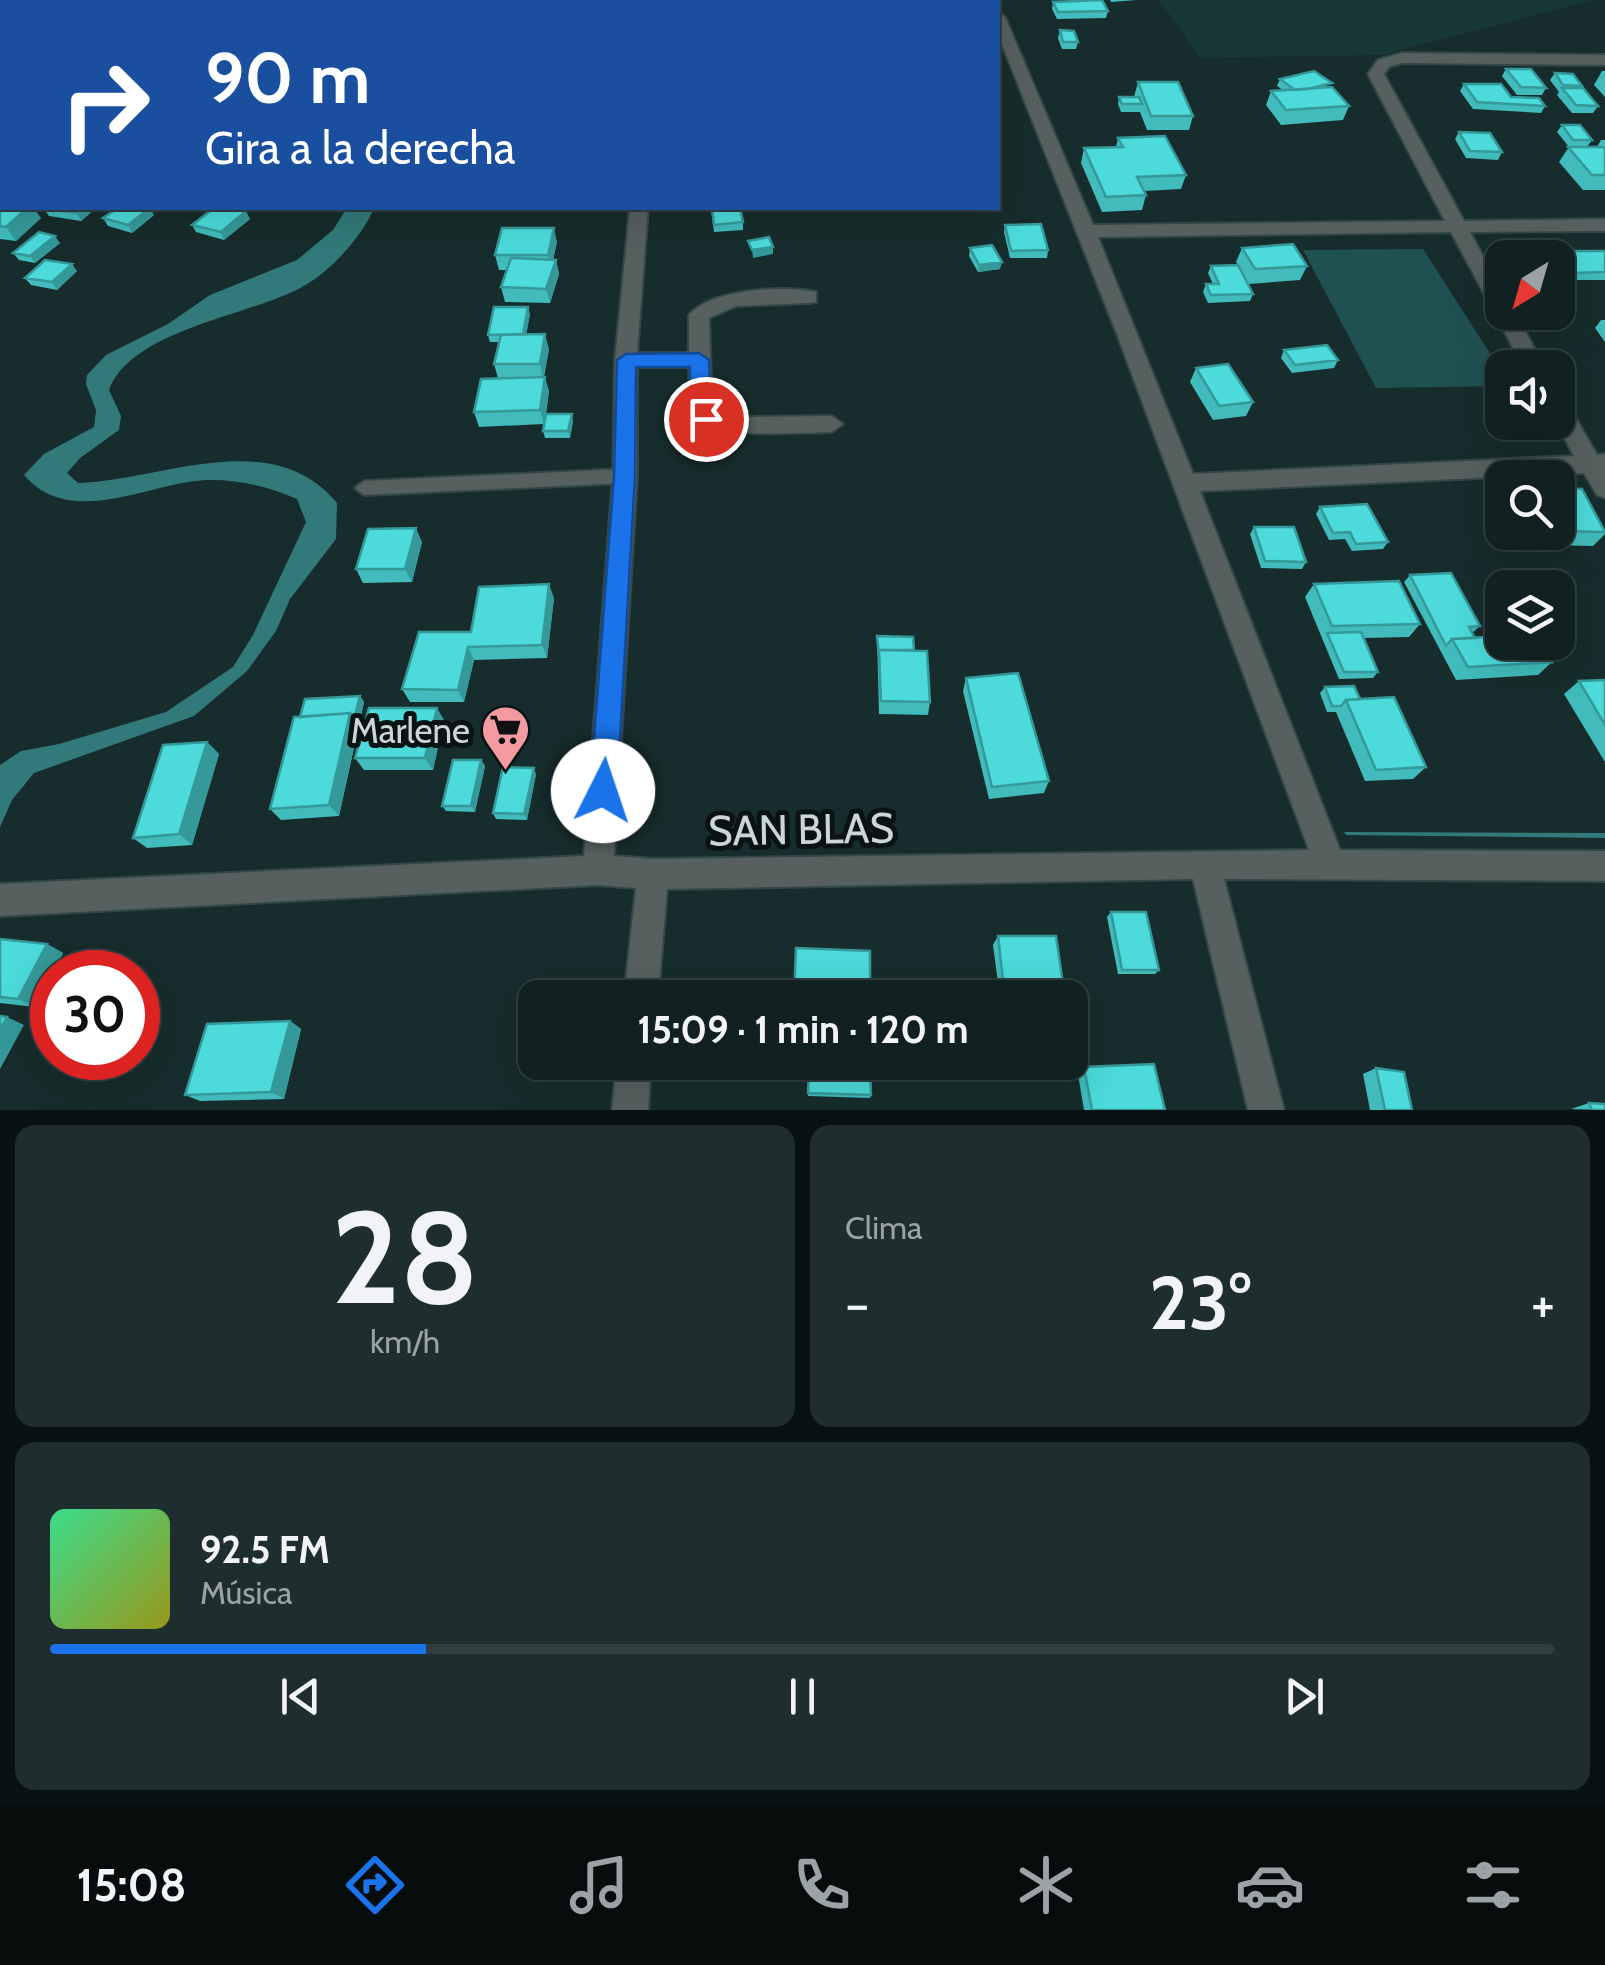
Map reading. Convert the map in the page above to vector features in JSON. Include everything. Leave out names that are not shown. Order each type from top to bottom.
[{"type":"street","points":[[1000,22],[1089,231],[1105,283],[1186,483],[1330,867]]},
{"type":"street","points":[[1485,280],[1376,74],[1384,63],[1402,58],[1605,60]]},
{"type":"street","points":[[598,870],[624,476],[626,360],[639,210]]},
{"type":"street","points":[[1089,231],[1605,225]]},
{"type":"street","points":[[809,297],[730,301],[708,308],[699,316],[701,411],[706,419],[740,425],[832,424]]},
{"type":"street","points":[[626,360],[699,360]]},
{"type":"street","points":[[1575,431],[1597,463],[1605,489]]},
{"type":"street","points":[[1186,483],[1597,463]]},
{"type":"street","points":[[1205,864],[1266,1110]]},
{"type":"street","name":"SAN BLAS","points":[[0,900],[598,870],[653,874],[1205,864],[1605,866]]},
{"type":"street","points":[[643,980],[653,874]]},
{"type":"street","points":[[630,1110],[632,1080]]},
{"type":"lane","points":[[364,488],[624,476]]},
{"type":"shaded area","points":[[1159,0],[1594,0],[1381,55],[1200,58]]},
{"type":"shaded area","points":[[346,210],[373,210],[334,263],[302,287],[166,338],[122,369],[109,390],[121,416],[119,430],[80,458],[67,473],[78,483],[214,463],[248,461],[280,466],[310,479],[337,503],[336,539],[290,599],[276,631],[247,671],[194,716],[34,773],[12,800],[0,827],[0,765],[21,751],[59,744],[166,712],[233,667],[253,635],[306,522],[297,499],[242,482],[207,480],[88,501],[64,499],[43,491],[24,475],[44,454],[94,427],[96,410],[86,384],[87,375],[106,355],[168,324],[210,295],[297,260],[333,230]]},
{"type":"shaded area","points":[[1423,249],[1488,350],[1485,386],[1376,388],[1303,250]]},
{"type":"shaded area","points":[[1344,832],[1605,833],[1605,838],[1346,835]]},
{"type":"building","points":[[1102,0],[1108,11],[1058,12],[1053,2]]},
{"type":"building","points":[[1060,30],[1074,31],[1078,42],[1063,42]]},
{"type":"building","points":[[1506,69],[1531,69],[1546,88],[1521,87]]},
{"type":"building","points":[[1314,71],[1332,83],[1295,90],[1280,79]]},
{"type":"building","points":[[1555,73],[1573,74],[1582,86],[1563,85]]},
{"type":"building","points":[[1138,82],[1178,82],[1193,116],[1151,116]]},
{"type":"building","points":[[1464,84],[1501,84],[1511,97],[1539,98],[1545,106],[1477,102]]},
{"type":"building","points":[[1332,87],[1349,106],[1286,110],[1271,91]]},
{"type":"building","points":[[1562,88],[1583,88],[1598,106],[1576,105]]},
{"type":"building","points":[[1119,97],[1139,97],[1142,104],[1122,104]]},
{"type":"building","points":[[1562,125],[1580,125],[1592,140],[1573,140]]},
{"type":"building","points":[[1459,132],[1490,133],[1502,152],[1470,151]]},
{"type":"building","points":[[1165,136],[1186,175],[1137,177],[1146,195],[1106,197],[1084,148],[1123,147],[1118,138]]},
{"type":"building","points":[[1568,147],[1603,147],[1605,175],[1592,175]]},
{"type":"building","points":[[0,210],[25,210],[6,227],[0,226]]},
{"type":"building","points":[[115,210],[147,210],[128,225],[103,218]]},
{"type":"building","points":[[211,210],[246,211],[221,232],[192,225]]},
{"type":"building","points":[[712,210],[740,210],[743,222],[714,225]]},
{"type":"building","points":[[1041,224],[1048,250],[1011,251],[1005,225]]},
{"type":"building","points":[[502,228],[554,228],[548,255],[495,255]]},
{"type":"building","points":[[39,232],[55,236],[30,256],[13,253]]},
{"type":"building","points":[[769,237],[773,247],[752,250],[748,241]]},
{"type":"building","points":[[1293,244],[1307,266],[1255,269],[1242,248]]},
{"type":"building","points":[[992,245],[1002,262],[979,265],[970,248]]},
{"type":"building","points":[[1575,251],[1605,251],[1605,272],[1575,273]]},
{"type":"building","points":[[511,258],[556,260],[546,289],[501,287]]},
{"type":"building","points":[[45,260],[72,264],[52,282],[25,278]]},
{"type":"building","points":[[1238,265],[1253,294],[1211,295],[1206,284],[1219,284],[1211,266]]},
{"type":"building","points":[[494,307],[528,307],[523,334],[488,335]]},
{"type":"building","points":[[545,334],[540,364],[494,364],[501,335]]},
{"type":"building","points":[[1327,345],[1338,360],[1295,365],[1284,350]]},
{"type":"building","points":[[1228,364],[1253,402],[1219,406],[1196,368]]},
{"type":"building","points":[[545,377],[540,410],[474,412],[481,379]]},
{"type":"building","points":[[546,414],[572,414],[568,431],[543,431]]},
{"type":"building","points":[[1575,489],[1582,489],[1605,532],[1575,531]]},
{"type":"building","points":[[1367,504],[1388,542],[1356,544],[1350,532],[1333,533],[1320,507]]},
{"type":"building","points":[[1254,527],[1294,527],[1306,562],[1265,561]]},
{"type":"building","points":[[416,528],[405,569],[356,569],[368,529]]},
{"type":"building","points":[[1451,573],[1480,626],[1469,627],[1475,638],[1452,639],[1446,646],[1410,575]]},
{"type":"building","points":[[1399,581],[1420,624],[1332,626],[1314,584]]},
{"type":"building","points":[[549,584],[542,645],[468,647],[458,690],[402,689],[419,632],[471,632],[479,587]]},
{"type":"building","points":[[1361,632],[1378,672],[1344,672],[1327,633]]},
{"type":"building","points":[[877,636],[913,637],[914,650],[879,650],[879,656]]},
{"type":"building","points":[[1485,637],[1485,660],[1552,662],[1468,667],[1452,639]]},
{"type":"building","points":[[879,650],[927,651],[930,702],[881,701]]},
{"type":"building","points":[[1018,673],[1049,781],[992,787],[966,678]]},
{"type":"building","points":[[1605,680],[1605,725],[1579,681]]},
{"type":"building","points":[[1354,686],[1360,699],[1332,706],[1325,687]]},
{"type":"building","points":[[360,696],[354,719],[350,713],[300,717],[305,699]]},
{"type":"building","points":[[1394,697],[1426,767],[1376,770],[1346,700]]},
{"type":"building","points":[[369,708],[437,708],[425,758],[355,758]]},
{"type":"building","points":[[350,713],[329,805],[270,809],[294,717]]},
{"type":"building","points":[[207,742],[179,834],[133,838],[163,745]]},
{"type":"building","points":[[453,760],[481,760],[471,806],[442,806]]},
{"type":"building","points":[[503,767],[534,768],[524,814],[493,813]]},
{"type":"building","points":[[1111,912],[1146,912],[1159,970],[1122,970]]},
{"type":"building","points":[[998,936],[1056,936],[1062,980],[1003,980]]},
{"type":"building","points":[[0,939],[47,944],[44,950],[30,950],[30,976],[18,999],[0,997]]},
{"type":"building","points":[[796,948],[870,951],[870,980],[795,980]]},
{"type":"building","points":[[290,1021],[271,1092],[185,1095],[207,1024]]},
{"type":"building","points":[[1154,1064],[1165,1110],[1092,1110],[1088,1067]]},
{"type":"building","points":[[1376,1068],[1404,1072],[1412,1110],[1385,1110]]},
{"type":"building","points":[[808,1080],[871,1080],[871,1095],[808,1093]]},
{"type":"building","points":[[1589,1103],[1605,1104],[1605,1110],[1592,1110]]},
{"type":"place","name":"Marlene","points":[[505,772]]},
{"type":"route","points":[[603,791],[624,476],[626,360],[699,360],[701,411],[706,419]]}]
